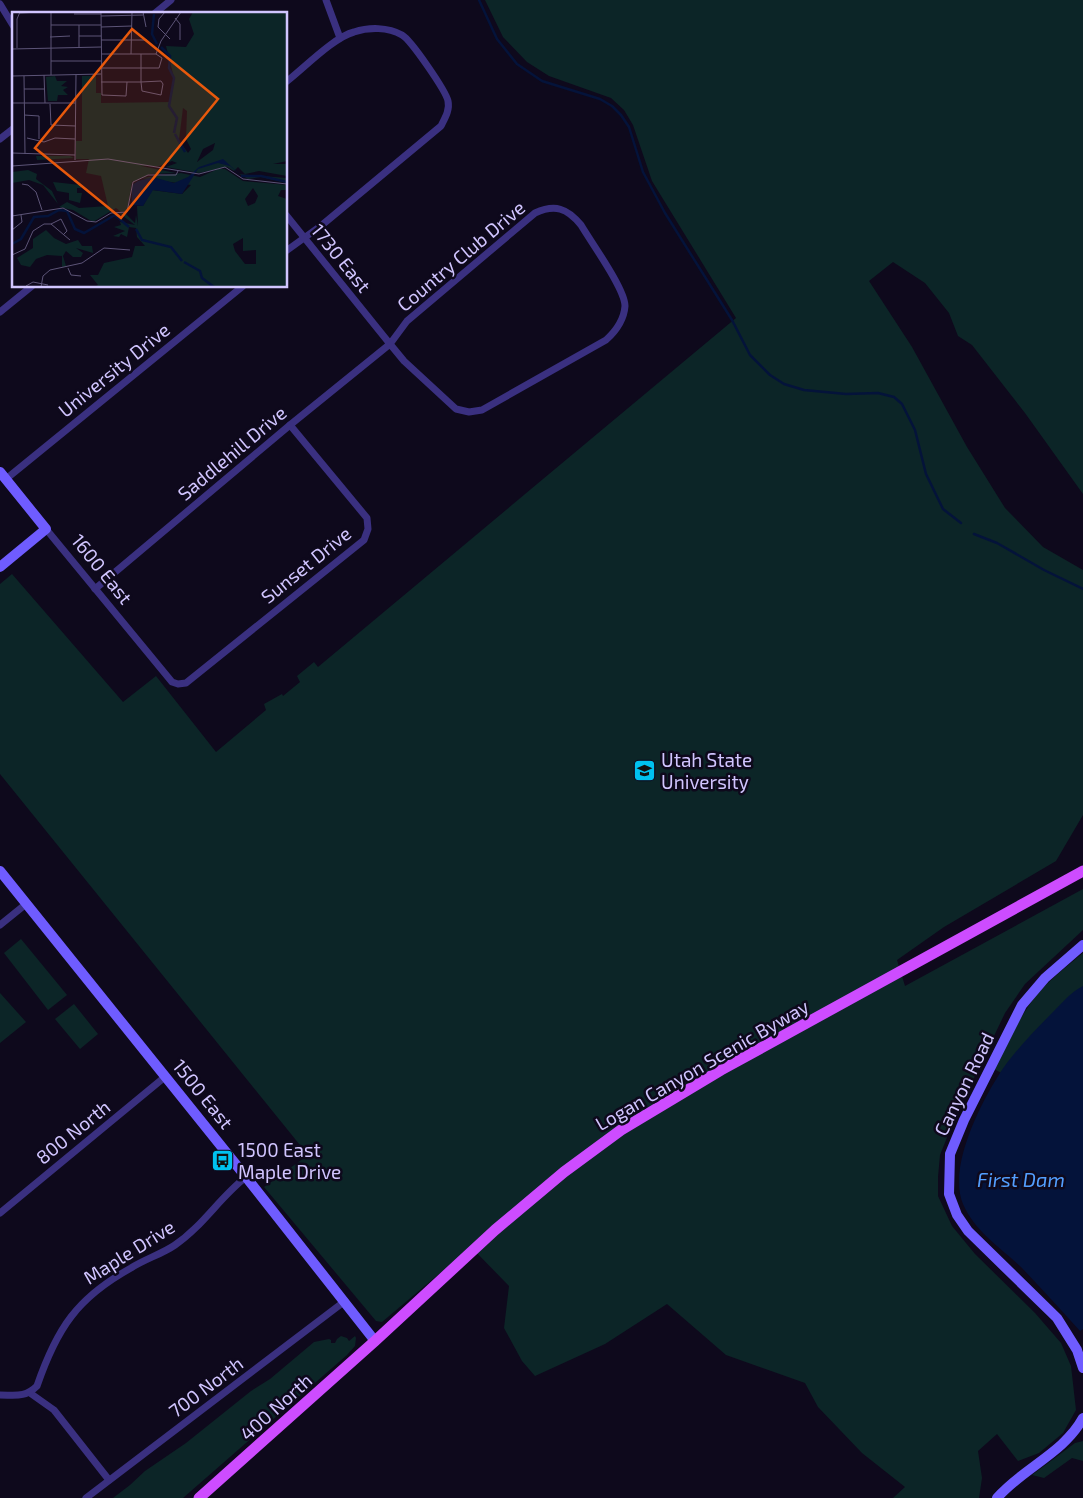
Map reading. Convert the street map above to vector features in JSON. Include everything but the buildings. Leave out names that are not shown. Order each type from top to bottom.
[{"type":"main road","name":"Logan Canyon Scenic Byway","points":[[375,1341],[495,1230],[564,1172],[621,1130],[721,1070],[1083,872]]},
{"type":"main road","name":"400 North","points":[[199,1498],[375,1341]]},
{"type":"street","points":[[156,12],[171,0]]},
{"type":"street","points":[[326,0],[340,38]]},
{"type":"street","points":[[0,4],[12,24]]},
{"type":"street","points":[[288,80],[340,38],[353,32],[383,28],[403,35],[417,49],[448,100],[448,113],[441,126],[322,225],[288,249]]},
{"type":"street","points":[[0,139],[12,130]]},
{"type":"street","name":"Country Club Drive","points":[[547,208],[563,210],[572,215],[581,225],[622,292],[625,306],[622,320],[606,340],[482,410],[469,412],[456,409],[404,361],[390,344],[407,321],[535,213],[547,208]]},
{"type":"street","name":"1730 East","points":[[288,217],[390,344]]},
{"type":"street","points":[[0,312],[30,288]]},
{"type":"street","name":"University Drive","points":[[3,476],[240,288]]},
{"type":"street","name":"Saddlehill Drive","points":[[95,589],[290,425],[390,344]]},
{"type":"street","name":"Sunset Drive","points":[[178,684],[186,683],[364,540],[368,529],[367,518],[290,425]]},
{"type":"street","name":"1600 East","points":[[3,476],[172,682],[178,684]]},
{"type":"street","points":[[0,567],[46,529]]},
{"type":"street","name":"1500 East","points":[[0,871],[246,1176],[375,1341]]},
{"type":"street","points":[[0,925],[26,904]]},
{"type":"street","name":"Canyon Road","points":[[1083,945],[1045,978],[1022,1005],[964,1120],[950,1154],[949,1194],[957,1215],[968,1231],[1056,1318],[1077,1350],[1083,1368]]},
{"type":"street","name":"800 North","points":[[0,1213],[166,1076]]},
{"type":"street","name":"Maple Drive","points":[[30,1393],[37,1386],[62,1328],[85,1299],[114,1277],[174,1246],[200,1224],[222,1198],[246,1176]]},
{"type":"street","name":"700 North","points":[[86,1498],[345,1301]]},
{"type":"street","points":[[0,1395],[30,1393],[54,1410],[110,1480]]},
{"type":"street","points":[[997,1498],[1019,1477],[1061,1446],[1079,1426],[1083,1418]]},
{"type":"green space","name":"Utah State University","points":[[485,0],[1083,0],[1083,494],[1025,413],[972,345],[958,336],[949,313],[925,283],[893,262],[869,281],[912,347],[967,447],[1005,508],[1043,547],[1083,570],[1083,815],[1056,861],[944,927],[897,960],[905,986],[1083,889],[1083,930],[1025,984],[1005,1013],[954,1120],[940,1155],[938,1196],[952,1226],[975,1254],[1035,1313],[1061,1343],[1071,1366],[1076,1410],[1063,1433],[1039,1453],[1018,1461],[997,1434],[978,1451],[982,1478],[979,1498],[893,1498],[905,1487],[862,1453],[818,1407],[805,1383],[726,1355],[667,1304],[605,1344],[535,1376],[522,1361],[504,1328],[509,1286],[471,1247],[382,1322],[376,1321],[264,1187],[308,1155],[0,774],[0,584],[12,574],[123,702],[156,676],[216,752],[266,710],[264,704],[282,694],[283,696],[300,682],[297,676],[314,662],[318,667],[736,318],[652,181],[633,125],[624,110],[611,98],[549,76],[527,62],[503,37]]},
{"type":"green space","points":[[21,939],[67,995],[48,1010],[4,953]]},
{"type":"green space","points":[[1083,953],[1083,1004],[1005,1075],[994,1069],[1037,994]]},
{"type":"green space","points":[[0,993],[26,1022],[0,1043]]},
{"type":"green space","points":[[74,1004],[98,1034],[80,1049],[55,1019]]},
{"type":"green space","points":[[341,1336],[349,1341],[355,1336],[356,1338],[355,1346],[347,1355],[183,1498],[113,1498],[145,1471],[186,1443],[251,1391],[270,1379],[314,1342],[329,1339],[331,1343],[335,1343]]},
{"type":"green space","points":[[1083,1441],[1083,1461],[1072,1458],[1044,1478],[1032,1475],[1075,1443]]},
{"type":"water","name":"First Dam","points":[[1083,986],[1083,1329],[1080,1331],[1021,1267],[974,1223],[963,1204],[959,1188],[963,1152],[986,1096],[1009,1060],[1033,1032],[1074,991]]},
{"type":"waterway","points":[[479,0],[497,39],[517,64],[542,81],[600,99],[612,106],[621,115],[629,127],[643,172],[665,213],[732,320],[750,355],[770,375],[784,384],[804,390],[846,394],[878,393],[894,397],[902,404],[915,430],[926,474],[943,509],[961,523]]},
{"type":"waterway","points":[[974,534],[997,543],[1044,570],[1083,589]]},
{"type":"place","name":"Utah State University","points":[[645,771]]},
{"type":"place","name":"1500 East Maple Drive","points":[[222,1161]]}]
